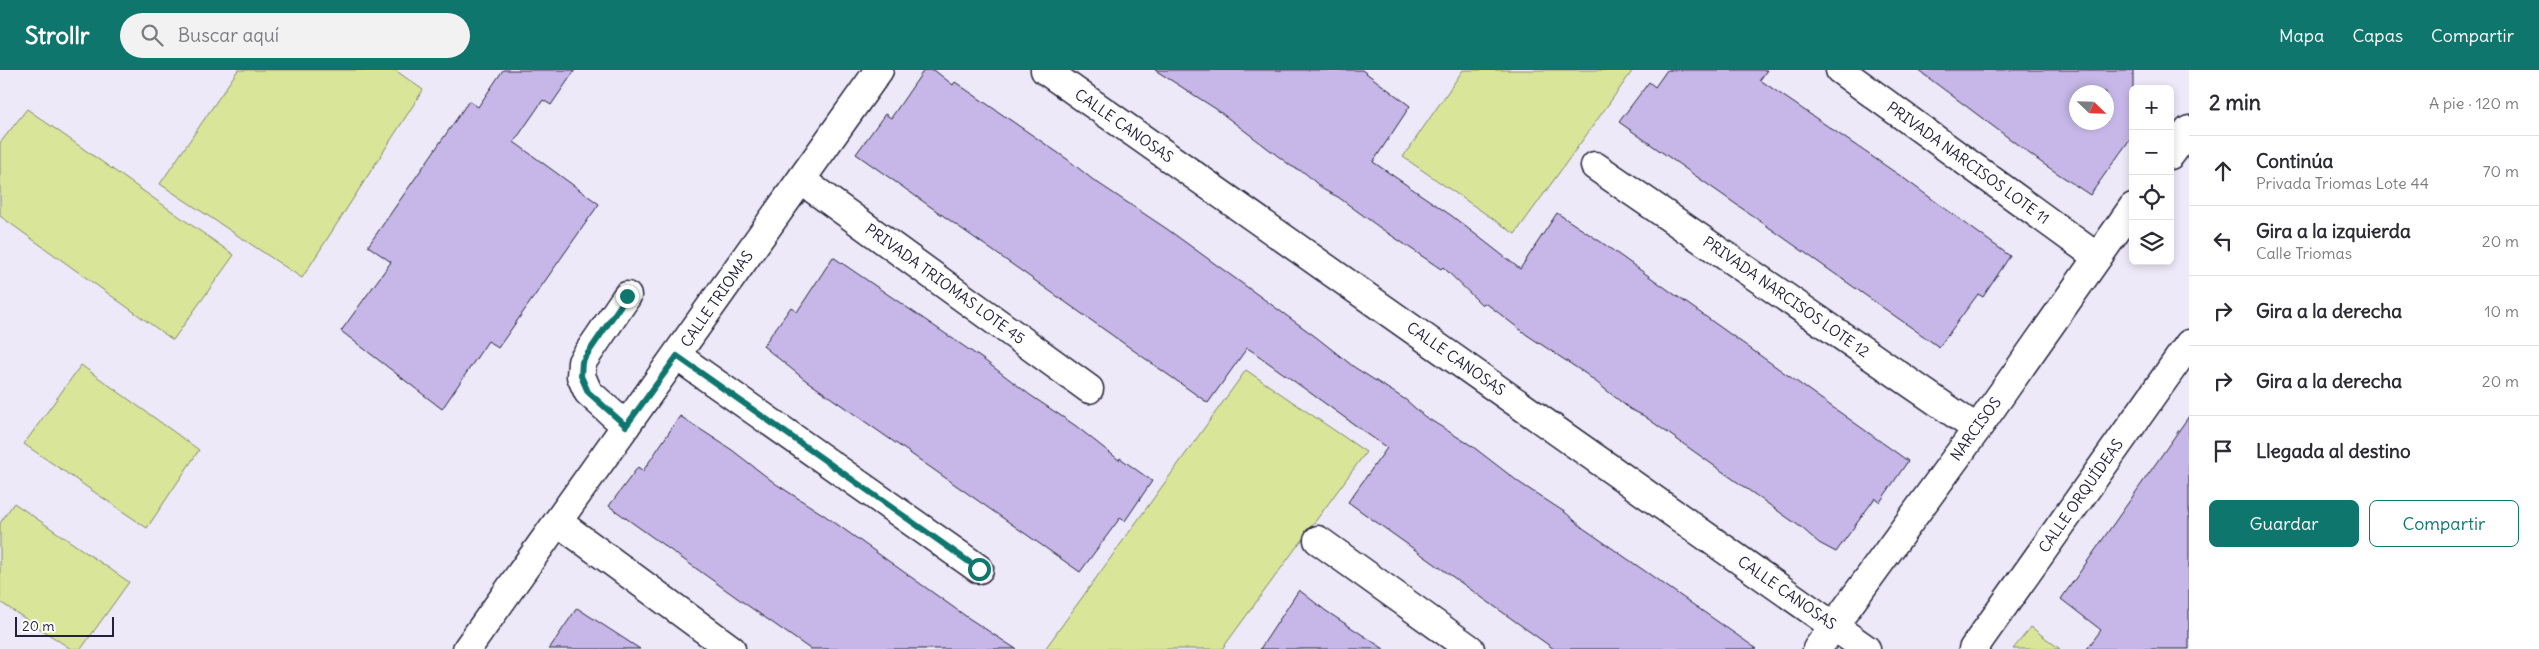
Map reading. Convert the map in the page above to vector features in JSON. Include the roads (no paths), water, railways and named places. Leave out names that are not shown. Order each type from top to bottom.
[{"type":"street","name":"CALLE TRIOMAS","points":[[467,649],[879,70]]},
{"type":"street","name":"CALLE CANOSAS","points":[[1045,70],[1866,649]]},
{"type":"street","name":"PRIVADA NARCISOS LOTE 11","points":[[1840,70],[2097,257]]},
{"type":"street","points":[[2174,150],[2189,130]]},
{"type":"street","name":"PRIVADA NARCISOS LOTE 12","points":[[1596,166],[1977,429]]},
{"type":"street","name":"PRIVADA TRIOMAS LOTE 45","points":[[801,180],[1088,389]]},
{"type":"street","name":"NARCISOS","points":[[1817,649],[1977,429],[2129,213]]},
{"type":"street","points":[[626,426],[588,392],[581,376],[582,362],[627,296]]},
{"type":"street","name":"CALLE ORQUÍDEAS","points":[[1973,649],[2189,344]]},
{"type":"street","points":[[677,356],[979,569]]},
{"type":"street","points":[[558,522],[731,649]]},
{"type":"street","points":[[1318,540],[1470,649]]}]
